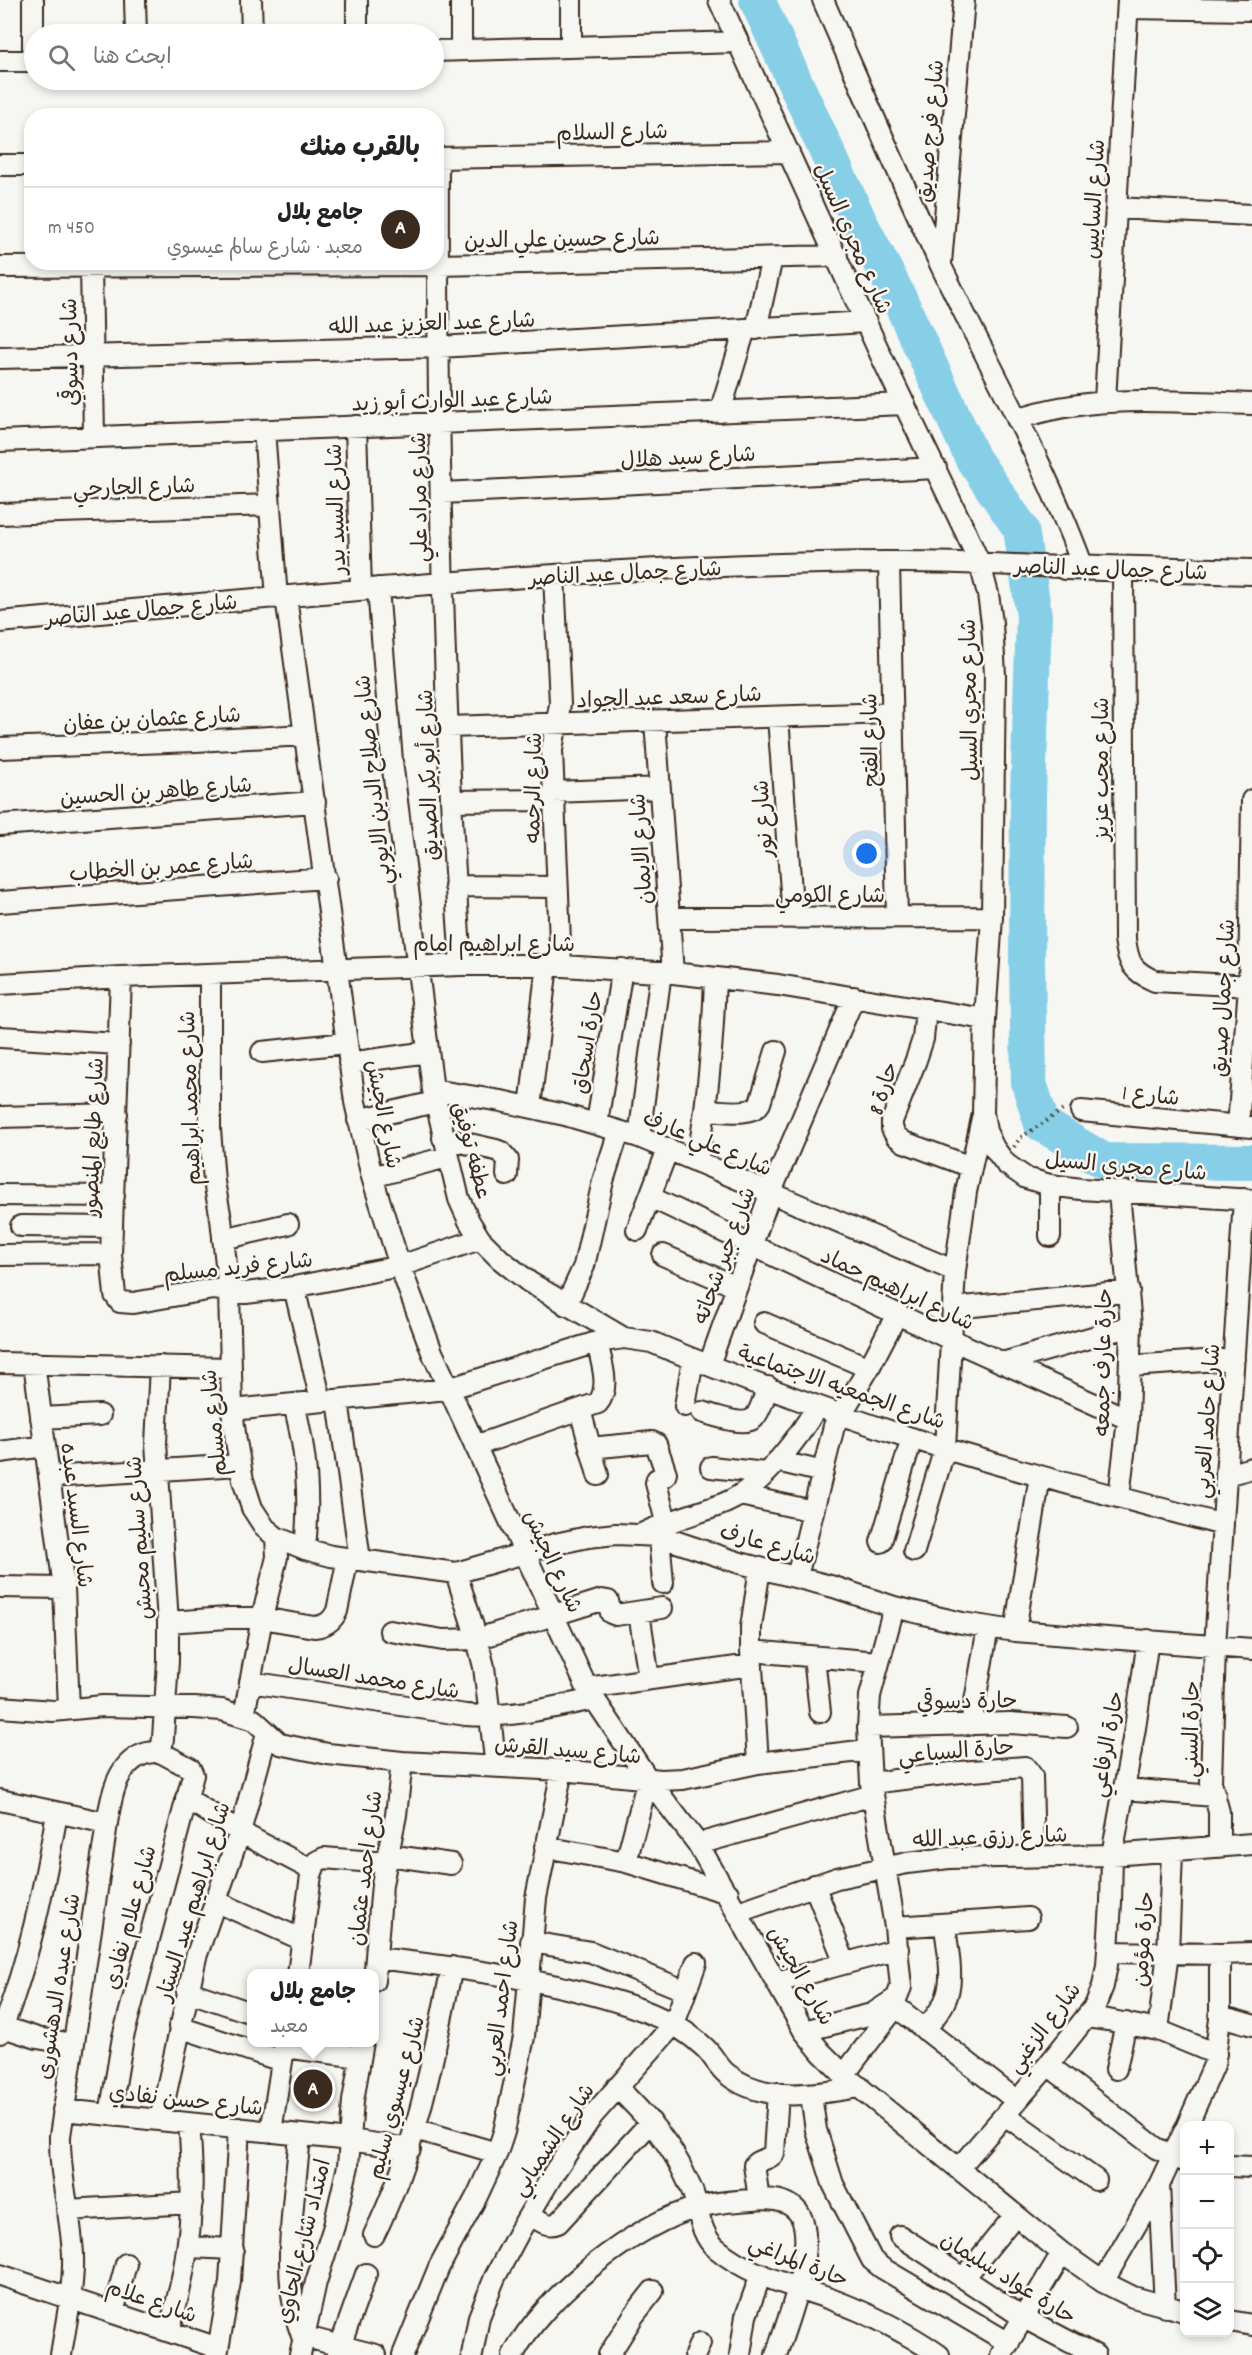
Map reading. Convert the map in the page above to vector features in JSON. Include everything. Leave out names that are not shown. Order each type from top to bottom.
[{"type":"street","points":[[33,0],[33,24]]},
{"type":"street","points":[[135,0],[136,24]]},
{"type":"street","points":[[251,0],[252,24]]},
{"type":"street","points":[[357,0],[357,24]]},
{"type":"street","points":[[460,50],[461,0]]},
{"type":"street","points":[[571,0],[571,46]]},
{"type":"street","name":"شارع مجري السيل","points":[[719,0],[905,404],[936,468],[989,564],[994,664],[992,917],[983,1113],[986,1131],[994,1149],[1006,1164],[1026,1178],[1050,1185],[1119,1192],[1248,1199]]},
{"type":"street","points":[[823,0],[941,265],[1069,529],[1074,567]]},
{"type":"street","name":"شارع فرج صديق","points":[[941,265],[964,0]]},
{"type":"street","points":[[1128,4],[1252,10]]},
{"type":"street","name":"شارع السايس","points":[[1105,401],[1128,4]]},
{"type":"street","points":[[444,51],[739,42]]},
{"type":"street","points":[[0,61],[24,61]]},
{"type":"street","name":"شارع السلام","points":[[444,158],[789,152]]},
{"type":"street","points":[[0,165],[24,165]]},
{"type":"street","points":[[1116,208],[1252,215]]},
{"type":"street","name":"شارع حسين علي الدين","points":[[444,265],[837,256]]},
{"type":"street","points":[[720,412],[750,329],[772,258]]},
{"type":"street","name":"شارع حسين علي الدين","points":[[0,267],[24,267]]},
{"type":"street","name":"شارع دسوقي","points":[[91,270],[94,437]]},
{"type":"street","name":"شارع مراد علي","points":[[438,270],[444,582]]},
{"type":"street","name":"شارع عبد العزيز عبد الله","points":[[0,358],[440,347],[866,322]]},
{"type":"street","points":[[1017,419],[1060,406],[1105,401],[1252,404]]},
{"type":"street","name":"شارع عبد الوارث أبو زيد","points":[[0,441],[905,404]]},
{"type":"street","name":"شارع السيد بدر","points":[[356,426],[370,588]]},
{"type":"street","name":"شارع الجيش","points":[[264,430],[269,505],[281,597],[315,802],[358,1120],[372,1176],[400,1266],[448,1389],[552,1614],[591,1694],[648,1779],[698,1844],[728,1893],[804,2031],[821,2052],[844,2075],[958,2169],[1103,2283],[1133,2297],[1180,2310]]},
{"type":"street","name":"شارع سيد هلال","points":[[442,493],[936,468]]},
{"type":"street","name":"شارع الجارحي","points":[[0,514],[269,505]]},
{"type":"street","name":"شارع جمال عبد الناصر","points":[[0,622],[444,582],[747,565],[889,562],[1252,572]]},
{"type":"street","name":"شارع الفتح","points":[[889,562],[897,917]]},
{"type":"street","name":"شارع محب عزيز","points":[[1123,568],[1125,939],[1127,957],[1141,975],[1155,981],[1250,986]]},
{"type":"street","name":"شارع الرحمه","points":[[530,1107],[554,966],[557,887],[552,750],[560,704],[555,575]]},
{"type":"street","name":"شارع أبو بكر الصديق","points":[[444,582],[451,801],[460,965]]},
{"type":"street","name":"شارع صلاح الدين الايوبي","points":[[370,588],[417,967]]},
{"type":"street","name":"شارع سعد عبد الجواد","points":[[448,727],[892,713]]},
{"type":"street","name":"شارع نور","points":[[778,717],[793,918]]},
{"type":"street","name":"شارع الايمان","points":[[639,1137],[667,973],[669,918],[655,721]]},
{"type":"street","name":"شارع عثمان بن عفان","points":[[0,748],[305,735]]},
{"type":"street","points":[[451,801],[660,788]]},
{"type":"street","name":"شارع جمال صديق","points":[[1245,1127],[1250,986],[1252,800]]},
{"type":"street","name":"شارع طاهر بن الحسين","points":[[0,825],[315,802]]},
{"type":"street","name":"شارع عمر بن الخطاب","points":[[0,902],[326,878]]},
{"type":"street","points":[[455,886],[557,887]]},
{"type":"street","name":"شارع الكومي","points":[[669,918],[992,917]]},
{"type":"street","name":"شارع ابراهيم امام","points":[[0,984],[121,977],[210,976],[460,965],[554,966],[622,969],[778,985],[986,1019]]},
{"type":"street","name":"عطفه توفيق","points":[[417,967],[434,1096],[459,1199],[469,1221],[480,1239],[500,1259],[529,1281],[624,1338]]},
{"type":"street","name":"حارة اسحاق","points":[[597,1123],[622,969]]},
{"type":"street","name":"شارع محمد ابراهيم","points":[[210,976],[210,1129],[214,1182],[229,1291]]},
{"type":"street","name":"شارع طايع المنصور","points":[[117,1299],[111,1254],[121,977]]},
{"type":"street","points":[[697,1162],[706,1110],[714,1025],[715,978]]},
{"type":"street","name":"شارع جبر شحاته","points":[[768,1387],[756,1416],[748,1422],[738,1422],[693,1409],[701,1362],[737,1287],[770,1194],[854,997]]},
{"type":"street","name":"حارة 8","points":[[926,1009],[923,1039],[894,1113],[892,1129],[896,1136],[904,1142],[971,1167]]},
{"type":"street","points":[[0,1037],[119,1044]]},
{"type":"street","points":[[262,1052],[346,1043]]},
{"type":"street","points":[[706,1110],[749,1111],[756,1109],[760,1103],[776,1050]]},
{"type":"street","points":[[349,1063],[428,1052]]},
{"type":"street","name":"شارع علي عارف","points":[[358,1120],[434,1096],[530,1107],[597,1123],[639,1137],[955,1271]]},
{"type":"street","name":"شارع 1","points":[[1082,1111],[1245,1127]]},
{"type":"street","points":[[914,1551],[945,1448],[955,1271],[971,1167],[983,1113]]},
{"type":"street","points":[[0,1117],[117,1114]]},
{"type":"street","points":[[566,1305],[587,1258],[603,1181],[619,1131]]},
{"type":"street","points":[[372,1176],[445,1147],[501,1152],[508,1160],[507,1175]]},
{"type":"street","points":[[637,1230],[668,1149]]},
{"type":"street","points":[[1050,1185],[1050,1236]]},
{"type":"street","name":"حارة عارف جمعه","points":[[1119,1192],[1131,1326],[1128,1419],[1119,1497]]},
{"type":"street","points":[[0,1195],[114,1197]]},
{"type":"street","name":"شارع ابراهيم حماد","points":[[650,1197],[952,1340],[1128,1419]]},
{"type":"street","name":"شارع حامد العربي","points":[[1215,1646],[1234,1359],[1248,1199]]},
{"type":"street","points":[[223,1239],[288,1224]]},
{"type":"street","points":[[21,1226],[112,1227]]},
{"type":"street","name":"شارع فريد مسلم","points":[[117,1299],[120,1302],[133,1303],[206,1290],[246,1293],[294,1287],[400,1266],[480,1239]]},
{"type":"street","points":[[0,1255],[111,1254]]},
{"type":"street","points":[[663,1255],[737,1287]]},
{"type":"street","points":[[168,1622],[261,1618],[314,1627],[328,1623],[337,1611],[354,1559],[330,1401],[294,1287]]},
{"type":"street","name":"شارع مسلم","points":[[229,1291],[232,1410],[240,1465],[252,1508],[265,1528],[276,1537]]},
{"type":"street","points":[[953,1308],[1129,1291]]},
{"type":"street","points":[[796,1576],[834,1426],[869,1368],[897,1314]]},
{"type":"street","points":[[764,1323],[869,1368]]},
{"type":"street","points":[[1002,1363],[1131,1326]]},
{"type":"street","name":"شارع الجمعيه الاجتماعية","points":[[232,1410],[448,1389],[597,1342],[624,1338],[651,1342],[817,1406],[912,1438],[1040,1476],[1223,1525]]},
{"type":"street","points":[[474,1446],[598,1403],[605,1385],[597,1342]]},
{"type":"street","points":[[1130,1365],[1234,1359]]},
{"type":"street","points":[[0,1363],[231,1368]]},
{"type":"street","name":"شارع السيد عبده","points":[[34,1363],[64,1588],[69,1709]]},
{"type":"street","name":"شارع سليم محبش","points":[[160,1366],[157,1403],[157,1471],[168,1622],[166,1708]]},
{"type":"street","points":[[294,1404],[303,1440],[308,1476],[309,1513],[305,1549]]},
{"type":"street","points":[[656,1531],[740,1496],[794,1442],[817,1406]]},
{"type":"street","points":[[580,1410],[598,1475]]},
{"type":"street","points":[[41,1418],[100,1415]]},
{"type":"street","points":[[881,1542],[912,1438]]},
{"type":"street","points":[[590,1448],[652,1442],[656,1444],[666,1472],[666,1475],[657,1479],[656,1483],[656,1531],[663,1583]]},
{"type":"street","points":[[0,1452],[45,1446]]},
{"type":"street","points":[[49,1477],[240,1465]]},
{"type":"street","points":[[711,1467],[771,1467],[823,1472]]},
{"type":"street","points":[[1226,1475],[1252,1468]]},
{"type":"street","points":[[1015,1631],[1040,1476]]},
{"type":"street","points":[[740,1496],[813,1511]]},
{"type":"street","name":"شارع عارف","points":[[276,1537],[305,1549],[354,1559],[456,1573],[588,1537],[656,1531],[760,1568],[796,1576],[932,1617],[1015,1631],[1252,1649]]},
{"type":"street","points":[[0,1707],[34,1710],[103,1707],[222,1710],[244,1716],[261,1618],[277,1557],[276,1537]]},
{"type":"street","points":[[758,1763],[751,1627],[760,1568]]},
{"type":"street","points":[[456,1573],[484,1666],[496,1767]]},
{"type":"street","points":[[0,1587],[64,1588]]},
{"type":"street","points":[[390,1631],[459,1641],[477,1639],[604,1599],[608,1601],[614,1615],[662,1608]]},
{"type":"street","points":[[844,2075],[897,2000],[901,1978],[896,1927],[872,1789],[868,1750],[870,1696],[894,1606]]},
{"type":"street","points":[[639,1612],[649,1679]]},
{"type":"street","points":[[971,1724],[988,1627]]},
{"type":"street","name":"حارة الرفاعي","points":[[1112,1856],[1148,1640]]},
{"type":"street","name":"حارة السني","points":[[1215,1646],[1211,1782],[1219,1812],[1219,1847]]},
{"type":"street","points":[[814,1657],[820,1712]]},
{"type":"street","name":"شارع محمد العسال","points":[[250,1682],[490,1717],[517,1715],[649,1679],[751,1658],[814,1657],[878,1662]]},
{"type":"street","points":[[158,1751],[162,1745],[166,1708]]},
{"type":"street","name":"شارع سيد القرش","points":[[244,1716],[254,1720],[280,1744],[328,1754],[402,1762],[562,1770],[648,1779],[683,1779],[758,1763],[868,1750]]},
{"type":"street","name":"حارة دسوقي","points":[[868,1726],[1010,1723],[1067,1726]]},
{"type":"street","name":"شارع ابراهيم عبد الستار","points":[[160,2120],[196,1957],[240,1832],[267,1733]]},
{"type":"street","name":"شارع علام نفادي","points":[[110,2115],[123,2037],[194,1775],[191,1770],[158,1751]]},
{"type":"street","name":"شارع عبده الدهشورى","points":[[61,2355],[70,2298],[73,2254],[60,2154],[63,2110],[107,1823],[115,1784],[123,1771],[139,1756],[158,1751]]},
{"type":"street","name":"شارع احمد عثمان","points":[[376,1969],[387,1859],[396,1815],[402,1762]]},
{"type":"street","name":"حارة السباعي","points":[[698,1844],[872,1789],[960,1772],[1025,1767],[1032,1776],[1034,1856]]},
{"type":"street","name":"شارع احمد العربي","points":[[403,2355],[439,2266],[497,2153],[513,2094],[524,2037],[530,1981],[531,1942],[545,1847],[562,1770]]},
{"type":"street","points":[[626,1862],[648,1779]]},
{"type":"street","points":[[1123,1789],[1215,1796]]},
{"type":"street","points":[[186,1798],[240,1832],[312,1870]]},
{"type":"street","points":[[0,1800],[107,1823]]},
{"type":"street","points":[[57,1813],[45,1880],[16,1990],[1,2028],[37,2038],[72,2044]]},
{"type":"street","name":"شارع رزق عبد الله","points":[[738,1912],[814,1885],[886,1866],[949,1858],[1112,1856],[1252,1844]]},
{"type":"street","points":[[545,1847],[626,1862],[728,1893]]},
{"type":"street","name":"حارة مؤمن","points":[[1158,2030],[1168,1953],[1172,1852]]},
{"type":"street","name":"شارع الزغبي","points":[[958,2169],[1048,2065],[1095,2006],[1103,1986],[1108,1952],[1112,1856]]},
{"type":"street","points":[[299,1969],[312,1870],[316,1862],[324,1858],[387,1859],[451,1864]]},
{"type":"street","points":[[814,1885],[845,1963]]},
{"type":"street","points":[[216,1901],[303,1940]]},
{"type":"street","points":[[896,1927],[1028,1918]]},
{"type":"street","points":[[925,2030],[943,2006],[949,1992],[950,1978],[945,1925]]},
{"type":"street","points":[[531,1942],[591,1952],[686,1990]]},
{"type":"street","points":[[777,1982],[898,1949]]},
{"type":"street","points":[[1108,1952],[1252,1953]]},
{"type":"street","points":[[1189,2121],[1214,2065],[1220,2019],[1220,1954]]},
{"type":"street","points":[[377,1958],[452,1967],[530,1981],[630,2006],[674,2024],[705,2048],[725,2073],[747,2086],[778,2093],[811,2095],[860,2087]]},
{"type":"street","name":"شارع الشمبابي","points":[[472,2355],[479,2317],[495,2277],[530,2214],[555,2171],[593,2115],[674,2024],[696,1963]]},
{"type":"street","name":"شارع عيسوي سليم","points":[[374,2235],[390,2203],[410,2149],[452,1967]]},
{"type":"street","points":[[187,1991],[247,2011]]},
{"type":"street","points":[[897,2000],[925,2030],[1011,2108],[1096,2180]]},
{"type":"street","points":[[804,2031],[872,2014],[897,2000]]},
{"type":"street","points":[[1086,2018],[1158,2030],[1216,2054]]},
{"type":"street","points":[[1220,2019],[1231,2019],[1252,2025]]},
{"type":"street","points":[[1116,2069],[1126,2023]]},
{"type":"street","points":[[179,2027],[247,2042]]},
{"type":"street","points":[[271,2132],[284,2050],[361,2050],[353,2101],[351,2139]]},
{"type":"street","points":[[1048,2065],[1156,2148],[1178,2159],[1159,2185],[1103,2283]]},
{"type":"street","name":"حارة المراغي","points":[[618,2087],[667,2143],[680,2166],[709,2242],[736,2262],[798,2289],[864,2312],[939,2355]]},
{"type":"street","points":[[759,2199],[754,2165],[759,2160],[771,2157],[774,2153],[778,2093]]},
{"type":"street","points":[[811,2095],[816,2130],[833,2184],[872,2260],[1005,2349],[1062,2253]]},
{"type":"street","name":"شارع حسن نفادي","points":[[63,2110],[351,2139],[410,2149]]},
{"type":"street","points":[[530,2214],[546,2224],[558,2223],[651,2122]]},
{"type":"street","points":[[169,2331],[181,2289],[189,2247],[192,2163],[189,2124]]},
{"type":"street","points":[[218,2352],[230,2282],[239,2128]]},
{"type":"street","points":[[415,2129],[497,2153]]},
{"type":"street","points":[[300,2135],[290,2269],[293,2309],[301,2346],[376,2355]]},
{"type":"street","name":"امتداد شارع الحاوي","points":[[301,2346],[343,2188],[351,2139]]},
{"type":"street","points":[[1234,2166],[1252,2168]]},
{"type":"street","points":[[1159,2185],[1165,2307]]},
{"type":"street","points":[[513,2355],[520,2342],[548,2307],[580,2275],[626,2242],[655,2225],[697,2207],[727,2201],[759,2199],[783,2201],[794,2208],[801,2217],[805,2229],[798,2289],[777,2355]]},
{"type":"street","points":[[67,2210],[192,2203]]},
{"type":"street","points":[[964,2278],[1015,2215]]},
{"type":"street","name":"حارة عواد سليمان","points":[[900,2236],[1024,2318],[1095,2355]]},
{"type":"street","points":[[189,2247],[233,2249]]},
{"type":"street","points":[[112,2313],[126,2264]]},
{"type":"street","points":[[339,2350],[366,2274]]},
{"type":"street","points":[[740,2355],[746,2316],[761,2274]]},
{"type":"street","name":"شارع علام","points":[[0,2275],[169,2331],[218,2352]]},
{"type":"street","points":[[609,2355],[634,2315],[653,2291]]},
{"type":"street","points":[[1234,2322],[1252,2325]]},
{"type":"path","points":[[1020,1138],[1058,1112]]},
{"type":"waterway","points":[[757,0],[973,459],[1021,529],[1034,616],[1028,795],[1029,1083],[1042,1124],[1104,1161],[1252,1162]]},
{"type":"place","name":"جامع بلال","points":[[313,2089]]}]
